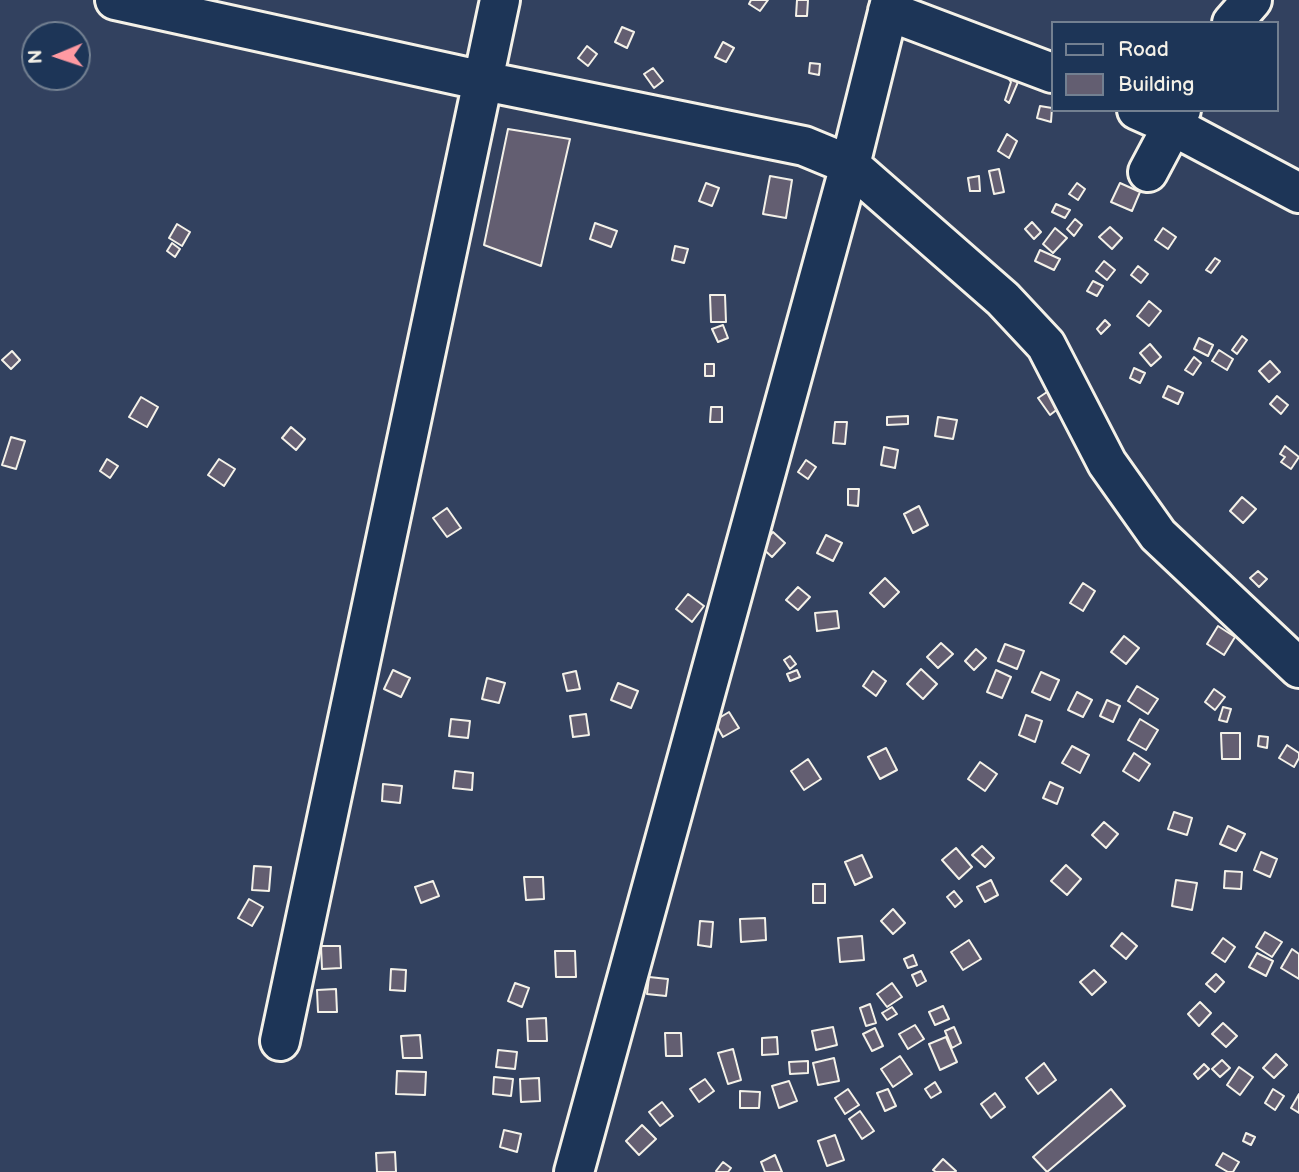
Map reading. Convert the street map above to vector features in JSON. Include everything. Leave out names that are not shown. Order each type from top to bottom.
[{"type":"street","points":[[115,0],[484,81],[804,146],[850,165],[1003,299],[1046,345],[1107,463],[1158,535],[1299,668]]},
{"type":"street","points":[[279,1041],[500,0]]},
{"type":"street","points":[[1234,21],[1252,0]]},
{"type":"street","points":[[574,1172],[850,165],[890,5],[1050,72]]},
{"type":"street","points":[[1146,112],[1177,118],[1299,193]]},
{"type":"street","points":[[1148,172],[1177,118]]},
{"type":"building","points":[[751,0],[768,0],[760,11],[749,4]]},
{"type":"building","points":[[797,0],[808,0],[807,16],[796,16]]},
{"type":"building","points":[[622,27],[634,32],[627,48],[615,42]]},
{"type":"building","points":[[723,42],[734,48],[726,62],[715,57]]},
{"type":"building","points":[[587,46],[597,54],[588,66],[578,58]]},
{"type":"building","points":[[810,63],[820,64],[819,75],[809,73]]},
{"type":"building","points":[[653,68],[663,81],[654,88],[644,74]]},
{"type":"building","points":[[1024,72],[1009,103],[1005,100],[1011,82],[1004,73]]},
{"type":"building","points":[[1040,106],[1050,108],[1051,122],[1037,118]]},
{"type":"building","points":[[508,129],[570,139],[541,266],[484,245]]},
{"type":"building","points":[[1007,134],[1017,141],[1009,158],[998,151]]},
{"type":"building","points":[[999,169],[1004,192],[994,194],[989,171]]},
{"type":"building","points":[[770,176],[792,180],[786,218],[763,214]]},
{"type":"building","points":[[979,176],[980,191],[970,191],[968,178]]},
{"type":"building","points":[[706,183],[719,188],[712,206],[699,201]]},
{"type":"building","points":[[1077,183],[1085,189],[1078,200],[1069,194]]},
{"type":"building","points":[[1120,183],[1140,192],[1132,211],[1111,202]]},
{"type":"building","points":[[1056,204],[1070,210],[1065,218],[1052,212]]},
{"type":"building","points":[[1075,219],[1082,225],[1074,236],[1067,229]]},
{"type":"building","points":[[1032,222],[1041,232],[1034,239],[1025,229]]},
{"type":"building","points":[[595,223],[617,231],[611,247],[590,239]]},
{"type":"building","points":[[177,224],[190,232],[182,246],[169,238]]},
{"type":"building","points":[[1110,227],[1122,238],[1112,249],[1099,237]]},
{"type":"building","points":[[1055,228],[1067,238],[1053,253],[1043,244]]},
{"type":"building","points":[[1163,228],[1176,237],[1168,249],[1155,240]]},
{"type":"building","points":[[172,243],[180,249],[175,257],[167,251]]},
{"type":"building","points":[[675,246],[688,249],[684,263],[672,260]]},
{"type":"building","points":[[1040,250],[1060,259],[1054,270],[1035,261]]},
{"type":"building","points":[[1215,258],[1220,261],[1211,273],[1206,270]]},
{"type":"building","points":[[1104,261],[1115,270],[1107,280],[1096,271]]},
{"type":"building","points":[[1138,266],[1148,274],[1141,283],[1131,275]]},
{"type":"building","points":[[1093,281],[1103,286],[1097,296],[1087,291]]},
{"type":"building","points":[[710,295],[725,295],[726,322],[711,322]]},
{"type":"building","points":[[1149,301],[1161,311],[1149,326],[1137,316]]},
{"type":"building","points":[[1105,320],[1110,325],[1101,334],[1097,329]]},
{"type":"building","points":[[723,325],[728,338],[718,342],[712,329]]},
{"type":"building","points":[[1242,336],[1247,340],[1237,354],[1232,350]]},
{"type":"building","points":[[1199,338],[1213,345],[1208,356],[1194,349]]},
{"type":"building","points":[[1150,344],[1161,357],[1151,366],[1140,353]]},
{"type":"building","points":[[1219,350],[1233,359],[1227,370],[1212,361]]},
{"type":"building","points":[[12,351],[20,360],[11,369],[2,360]]},
{"type":"building","points":[[1194,357],[1201,363],[1193,375],[1185,370]]},
{"type":"building","points":[[1270,361],[1280,372],[1269,382],[1259,371]]},
{"type":"building","points":[[705,364],[714,364],[714,376],[705,376]]},
{"type":"building","points":[[1134,368],[1145,373],[1140,383],[1130,378]]},
{"type":"building","points":[[1168,386],[1183,393],[1178,404],[1163,397]]},
{"type":"building","points":[[1047,392],[1059,408],[1050,415],[1038,398]]},
{"type":"building","points":[[1277,396],[1288,405],[1281,414],[1270,404]]},
{"type":"building","points":[[141,397],[158,407],[147,427],[129,417]]},
{"type":"building","points":[[711,407],[722,407],[722,422],[710,422]]},
{"type":"building","points":[[908,416],[908,424],[887,425],[887,417]]},
{"type":"building","points":[[938,417],[957,420],[953,439],[935,436]]},
{"type":"building","points":[[835,422],[847,422],[845,444],[833,443]]},
{"type":"building","points":[[291,427],[305,439],[296,450],[282,438]]},
{"type":"building","points":[[11,437],[25,441],[16,469],[2,465]]},
{"type":"building","points":[[1285,446],[1299,457],[1291,469],[1281,462],[1285,457],[1280,454]]},
{"type":"building","points":[[884,447],[898,450],[895,468],[881,465]]},
{"type":"building","points":[[107,459],[118,466],[110,478],[100,471]]},
{"type":"building","points":[[219,459],[235,469],[224,486],[208,475]]},
{"type":"building","points":[[806,460],[816,467],[808,479],[798,472]]},
{"type":"building","points":[[848,489],[859,489],[858,506],[848,505]]},
{"type":"building","points":[[1242,497],[1256,509],[1243,523],[1230,511]]},
{"type":"building","points":[[919,506],[928,525],[913,533],[904,514]]},
{"type":"building","points":[[447,508],[461,528],[447,537],[433,518]]},
{"type":"building","points":[[773,532],[785,543],[772,557],[760,546]]},
{"type":"building","points":[[826,535],[842,543],[833,561],[817,553]]},
{"type":"building","points":[[1258,571],[1267,579],[1259,587],[1250,578]]},
{"type":"building","points":[[885,578],[899,592],[884,607],[870,593]]},
{"type":"building","points":[[1083,583],[1095,591],[1083,611],[1070,603]]},
{"type":"building","points":[[798,587],[810,597],[798,610],[786,600]]},
{"type":"building","points":[[688,594],[704,606],[692,622],[676,609]]},
{"type":"building","points":[[837,611],[839,628],[817,631],[815,613]]},
{"type":"building","points":[[1218,626],[1235,637],[1224,655],[1207,644]]},
{"type":"building","points":[[1124,636],[1139,648],[1126,664],[1111,652]]},
{"type":"building","points":[[941,643],[953,654],[938,668],[927,657]]},
{"type":"building","points":[[1005,644],[1024,651],[1017,669],[998,661]]},
{"type":"building","points":[[976,649],[986,658],[974,670],[965,661]]},
{"type":"building","points":[[790,656],[796,664],[790,669],[784,660]]},
{"type":"building","points":[[921,669],[937,684],[923,699],[907,684]]},
{"type":"building","points":[[393,670],[410,678],[401,697],[384,689]]},
{"type":"building","points":[[797,670],[800,677],[790,681],[787,674]]},
{"type":"building","points":[[996,670],[1011,677],[1002,698],[987,692]]},
{"type":"building","points":[[576,671],[580,689],[567,691],[563,674]]},
{"type":"building","points":[[873,671],[886,681],[876,696],[863,686]]},
{"type":"building","points":[[1041,672],[1059,680],[1050,700],[1032,692]]},
{"type":"building","points":[[487,678],[505,683],[499,703],[482,699]]},
{"type":"building","points":[[618,683],[638,691],[631,708],[611,700]]},
{"type":"building","points":[[1137,686],[1158,699],[1148,714],[1128,701]]},
{"type":"building","points":[[1214,689],[1225,697],[1215,710],[1205,702]]},
{"type":"building","points":[[1077,692],[1092,700],[1083,717],[1068,710]]},
{"type":"building","points":[[1107,700],[1120,706],[1113,722],[1100,716]]},
{"type":"building","points":[[1223,707],[1231,709],[1227,722],[1219,720]]},
{"type":"building","points":[[729,712],[739,728],[723,737],[714,721]]},
{"type":"building","points":[[586,714],[589,735],[573,737],[570,716]]},
{"type":"building","points":[[1026,715],[1042,721],[1035,742],[1019,735]]},
{"type":"building","points":[[451,719],[470,721],[468,738],[449,736]]},
{"type":"building","points":[[1140,719],[1158,730],[1146,750],[1128,740]]},
{"type":"building","points":[[1221,733],[1240,733],[1240,759],[1222,759]]},
{"type":"building","points":[[1259,736],[1268,737],[1267,748],[1258,746]]},
{"type":"building","points":[[1287,745],[1299,753],[1294,767],[1279,758]]},
{"type":"building","points":[[1072,746],[1089,755],[1080,773],[1062,763]]},
{"type":"building","points":[[886,748],[897,770],[880,779],[868,757]]},
{"type":"building","points":[[1134,753],[1150,764],[1139,781],[1123,771]]},
{"type":"building","points":[[808,759],[821,779],[804,790],[791,771]]},
{"type":"building","points":[[980,762],[997,774],[985,791],[968,779]]},
{"type":"building","points":[[455,771],[473,773],[472,790],[453,788]]},
{"type":"building","points":[[1050,782],[1063,788],[1057,804],[1043,798]]},
{"type":"building","points":[[383,784],[402,786],[400,803],[382,801]]},
{"type":"building","points":[[1174,812],[1192,818],[1187,835],[1168,829]]},
{"type":"building","points":[[1104,822],[1118,834],[1106,848],[1092,835]]},
{"type":"building","points":[[1228,826],[1245,834],[1236,851],[1220,844]]},
{"type":"building","points":[[982,846],[994,858],[985,867],[972,855]]},
{"type":"building","points":[[956,848],[972,867],[959,879],[942,860]]},
{"type":"building","points":[[1261,852],[1277,859],[1270,877],[1254,870]]},
{"type":"building","points":[[862,855],[872,877],[855,885],[845,862]]},
{"type":"building","points":[[1066,865],[1081,879],[1067,895],[1051,881]]},
{"type":"building","points":[[254,866],[271,867],[269,891],[252,890]]},
{"type":"building","points":[[1225,871],[1242,872],[1241,889],[1224,888]]},
{"type":"building","points":[[524,877],[543,877],[544,899],[526,900]]},
{"type":"building","points":[[991,880],[998,895],[985,902],[977,887]]},
{"type":"building","points":[[1176,880],[1197,883],[1192,910],[1172,906]]},
{"type":"building","points":[[433,881],[439,896],[421,903],[415,887]]},
{"type":"building","points":[[813,884],[825,884],[825,903],[813,903]]},
{"type":"building","points":[[954,891],[962,901],[955,907],[947,897]]},
{"type":"building","points":[[249,899],[263,907],[252,926],[238,918]]},
{"type":"building","points":[[893,909],[905,923],[893,934],[881,921]]},
{"type":"building","points":[[765,918],[766,940],[741,942],[740,919]]},
{"type":"building","points":[[700,921],[713,922],[711,947],[698,945]]},
{"type":"building","points":[[1265,932],[1282,942],[1272,957],[1256,947]]},
{"type":"building","points":[[1122,933],[1137,946],[1126,959],[1111,946]]},
{"type":"building","points":[[862,936],[864,960],[840,962],[838,938]]},
{"type":"building","points":[[1223,938],[1235,947],[1225,962],[1212,953]]},
{"type":"building","points":[[969,940],[981,959],[963,970],[951,952]]},
{"type":"building","points":[[321,946],[340,946],[341,968],[322,969]]},
{"type":"building","points":[[1292,949],[1299,954],[1299,979],[1281,968]]},
{"type":"building","points":[[555,951],[575,951],[576,977],[556,977]]},
{"type":"building","points":[[1257,953],[1273,961],[1266,976],[1249,967]]},
{"type":"building","points":[[913,955],[917,965],[908,968],[904,959]]},
{"type":"building","points":[[391,969],[406,970],[405,991],[390,990]]},
{"type":"building","points":[[1094,970],[1106,982],[1092,995],[1080,982]]},
{"type":"building","points":[[921,971],[926,981],[917,986],[912,975]]},
{"type":"building","points":[[1216,974],[1224,982],[1215,992],[1206,984]]},
{"type":"building","points":[[649,977],[668,979],[666,996],[647,994]]},
{"type":"building","points":[[515,983],[529,988],[522,1007],[508,1001]]},
{"type":"building","points":[[892,983],[902,997],[887,1007],[877,994]]},
{"type":"building","points":[[336,989],[337,1012],[318,1012],[317,990]]},
{"type":"building","points":[[1200,1002],[1211,1013],[1199,1026],[1188,1014]]},
{"type":"building","points":[[870,1004],[876,1023],[866,1026],[860,1008]]},
{"type":"building","points":[[943,1006],[949,1019],[935,1025],[929,1012]]},
{"type":"building","points":[[892,1007],[897,1014],[887,1020],[882,1013]]},
{"type":"building","points":[[546,1018],[547,1041],[528,1041],[527,1019]]},
{"type":"building","points":[[1223,1023],[1237,1036],[1226,1047],[1212,1034]]},
{"type":"building","points":[[915,1025],[924,1039],[908,1049],[899,1034]]},
{"type":"building","points":[[833,1027],[837,1045],[816,1050],[812,1031]]},
{"type":"building","points":[[954,1027],[961,1043],[952,1048],[945,1031]]},
{"type":"building","points":[[875,1028],[883,1046],[872,1051],[863,1034]]},
{"type":"building","points":[[665,1033],[681,1033],[682,1056],[666,1056]]},
{"type":"building","points":[[420,1035],[422,1058],[403,1058],[401,1036]]},
{"type":"building","points":[[777,1037],[778,1054],[762,1055],[762,1038]]},
{"type":"building","points":[[946,1037],[957,1062],[940,1070],[929,1044]]},
{"type":"building","points":[[733,1049],[741,1080],[728,1084],[718,1053]]},
{"type":"building","points":[[498,1050],[517,1052],[515,1069],[496,1067]]},
{"type":"building","points":[[1276,1054],[1287,1065],[1274,1078],[1263,1068]]},
{"type":"building","points":[[900,1056],[912,1074],[893,1087],[881,1069]]},
{"type":"building","points":[[834,1058],[839,1081],[818,1085],[813,1063]]},
{"type":"building","points":[[1222,1060],[1230,1068],[1220,1077],[1212,1069]]},
{"type":"building","points":[[808,1061],[808,1073],[790,1074],[789,1062]]},
{"type":"building","points":[[1044,1063],[1056,1080],[1038,1094],[1026,1078]]},
{"type":"building","points":[[1204,1064],[1209,1069],[1198,1079],[1194,1074]]},
{"type":"building","points":[[1239,1067],[1253,1077],[1240,1095],[1227,1085]]},
{"type":"building","points":[[397,1071],[426,1072],[425,1095],[396,1094]]},
{"type":"building","points":[[494,1077],[513,1079],[511,1096],[493,1094]]},
{"type":"building","points":[[539,1078],[540,1101],[521,1102],[520,1079]]},
{"type":"building","points":[[705,1079],[714,1091],[699,1102],[690,1089]]},
{"type":"building","points":[[789,1081],[797,1101],[779,1108],[772,1086]]},
{"type":"building","points":[[935,1082],[941,1092],[931,1098],[925,1089]]},
{"type":"building","points":[[848,1089],[859,1105],[845,1114],[835,1098]]},
{"type":"building","points":[[888,1089],[896,1106],[885,1111],[877,1093]]},
{"type":"building","points":[[1111,1089],[1125,1106],[1047,1172],[1033,1157]]},
{"type":"building","points":[[1273,1089],[1284,1096],[1275,1110],[1265,1103]]},
{"type":"building","points":[[740,1091],[760,1092],[759,1108],[740,1108]]},
{"type":"building","points":[[995,1093],[1005,1107],[991,1118],[981,1104]]},
{"type":"building","points":[[1299,1094],[1299,1113],[1291,1108]]},
{"type":"building","points":[[662,1102],[673,1116],[660,1126],[649,1112]]},
{"type":"building","points":[[860,1111],[874,1131],[862,1139],[849,1119]]},
{"type":"building","points":[[642,1125],[656,1139],[639,1155],[626,1141]]},
{"type":"building","points":[[504,1130],[521,1134],[517,1152],[500,1147]]},
{"type":"building","points":[[1246,1133],[1255,1137],[1251,1145],[1243,1141]]},
{"type":"building","points":[[835,1135],[844,1160],[827,1166],[818,1141]]},
{"type":"building","points":[[395,1152],[396,1172],[377,1172],[376,1153]]},
{"type":"building","points":[[1223,1153],[1239,1162],[1233,1172],[1216,1165]]},
{"type":"building","points":[[775,1155],[782,1172],[765,1172],[761,1162]]},
{"type":"building","points":[[943,1159],[956,1171],[955,1172],[933,1170]]},
{"type":"building","points":[[723,1162],[731,1168],[728,1172],[717,1172],[716,1171]]}]
